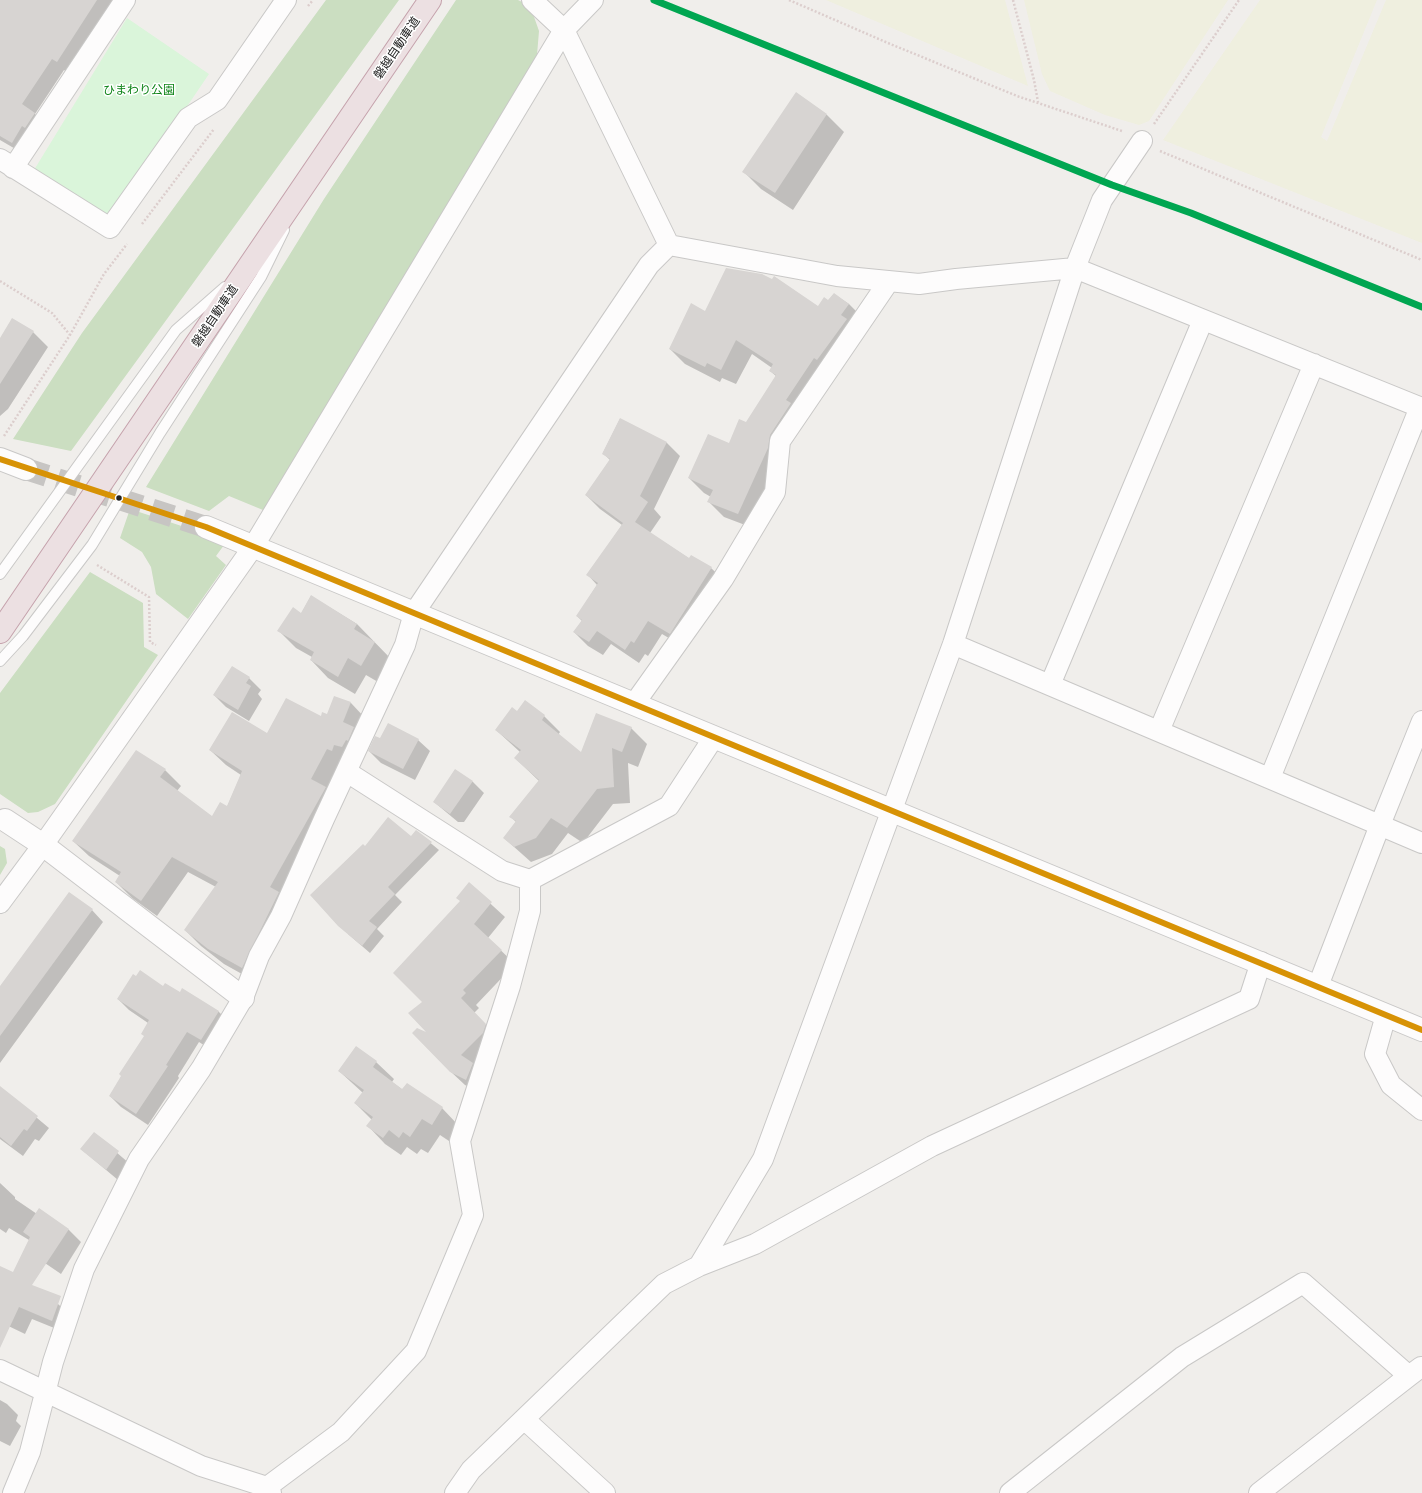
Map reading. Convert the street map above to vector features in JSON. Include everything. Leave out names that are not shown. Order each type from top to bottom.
[{"type":"highway","name":"磐越自動車道","points":[[0,632],[430,0]]},
{"type":"street","points":[[125,0],[7,163],[110,228],[188,118],[217,100],[286,0]]},
{"type":"street","points":[[532,0],[564,30],[670,245]]},
{"type":"street","points":[[0,903],[43,845],[253,547],[564,30],[593,0]]},
{"type":"street","points":[[699,1266],[763,1158],[893,811],[953,644],[1075,268],[1102,200],[1142,141]]},
{"type":"street","points":[[670,245],[837,276],[919,284],[1075,268],[1421,407],[1270,778]]},
{"type":"street","points":[[13,1493],[30,1452],[52,1362],[84,1269],[139,1159],[201,1069],[243,998],[259,956],[281,916],[324,819],[405,645],[414,613],[649,265],[670,245]]},
{"type":"street","points":[[634,704],[723,579],[775,492],[780,441],[889,281]]},
{"type":"street","points":[[1050,685],[1203,320]]},
{"type":"street","points":[[1159,731],[1314,364]]},
{"type":"street","points":[[0,459],[26,469]]},
{"type":"street","points":[[206,527],[1262,962],[1422,1030]]},
{"type":"street","points":[[953,644],[1422,843]]},
{"type":"street","points":[[1318,986],[1422,721]]},
{"type":"street","points":[[347,772],[502,871],[530,880],[669,806],[714,737]]},
{"type":"street","points":[[5,820],[43,845],[243,998]]},
{"type":"street","points":[[0,1370],[201,1466],[267,1490],[342,1432],[416,1351],[473,1215],[460,1141],[510,986],[530,912],[530,880]]},
{"type":"street","points":[[455,1493],[471,1470],[664,1284],[699,1266],[755,1244],[932,1146],[1249,999],[1262,962]]},
{"type":"street","points":[[1386,1015],[1375,1054],[1391,1085],[1422,1110]]},
{"type":"street","points":[[1010,1493],[1182,1357],[1303,1283],[1416,1372],[1259,1493]]},
{"type":"street","points":[[524,1419],[605,1493]]},
{"type":"lane","points":[[0,661],[22,636],[92,545],[160,433],[261,277],[316,168]]},
{"type":"lane","points":[[0,574],[176,330],[246,269]]},
{"type":"path","points":[[303,12],[313,0]]},
{"type":"path","points":[[789,0],[888,43],[1017,96],[1127,132],[1166,154],[1422,260]]},
{"type":"path","points":[[1012,0],[1034,80],[1038,102]]},
{"type":"path","points":[[1142,141],[1239,0]]},
{"type":"path","points":[[137,231],[218,125]]},
{"type":"path","points":[[0,442],[70,335],[104,274],[128,243]]},
{"type":"path","points":[[0,281],[52,314],[70,335]]},
{"type":"path","points":[[98,566],[149,597],[150,642],[160,648]]},
{"type":"green space","points":[[326,0],[399,0],[71,451],[13,439],[82,333]]},
{"type":"green space","points":[[456,0],[518,0],[522,2],[533,14],[539,31],[537,55],[297,461],[263,510],[229,496],[209,511],[146,487],[324,199]]},
{"type":"green space","points":[[826,0],[1005,0],[1028,86]]},
{"type":"green space","points":[[1024,0],[1228,0],[1149,121],[1139,125],[1105,115],[1050,91],[1042,74]]},
{"type":"green space","points":[[1260,0],[1377,0],[1321,137],[1327,141],[1386,0],[1422,0],[1422,243],[1163,140]]},
{"type":"green space","name":"ひまわり公園","points":[[127,18],[209,74],[110,220],[34,170]]},
{"type":"green space","points":[[130,509],[227,541],[216,556],[226,565],[188,619],[156,594],[151,567],[142,552],[120,538]]},
{"type":"green space","points":[[90,572],[143,603],[144,647],[158,655],[55,804],[38,812],[28,813],[0,794],[0,693]]},
{"type":"green space","points":[[0,846],[5,849],[7,863],[0,875]]},
{"type":"building","points":[[0,0],[97,0],[57,62],[52,59],[22,104],[35,113],[25,128],[22,126],[12,143],[0,136]]},
{"type":"building","points":[[796,92],[827,114],[775,193],[742,172]]},
{"type":"building","points":[[726,268],[762,274],[772,279],[774,276],[818,306],[824,297],[828,300],[834,293],[849,304],[841,315],[847,319],[817,360],[814,358],[786,400],[791,403],[770,435],[768,448],[738,514],[707,502],[713,490],[688,478],[708,434],[729,443],[739,419],[746,422],[776,375],[769,371],[773,364],[736,340],[721,370],[707,363],[705,367],[669,349],[691,303],[705,311]]},
{"type":"building","points":[[12,318],[34,331],[0,384],[0,338]]},
{"type":"building","points":[[620,418],[667,442],[640,496],[648,502],[635,522],[689,558],[691,555],[712,567],[670,634],[648,621],[634,643],[631,641],[625,650],[597,631],[589,642],[573,632],[582,620],[576,616],[598,583],[586,575],[623,523],[585,495],[610,459],[602,454]]},
{"type":"building","points":[[311,595],[357,624],[354,629],[375,642],[361,666],[348,658],[338,677],[310,660],[314,652],[277,631],[293,607],[301,613]]},
{"type":"building","points":[[232,666],[250,677],[246,683],[251,686],[238,710],[213,695]]},
{"type":"building","points":[[334,696],[351,702],[343,722],[354,727],[348,741],[346,740],[342,747],[334,745],[332,751],[327,749],[311,779],[326,787],[270,887],[279,892],[242,968],[208,949],[184,930],[218,882],[172,857],[141,901],[115,882],[121,872],[72,841],[136,750],[166,769],[160,777],[212,816],[220,802],[227,806],[242,771],[209,750],[232,712],[267,733],[286,698],[321,716],[322,712],[327,714]]},
{"type":"building","points":[[525,700],[545,715],[542,720],[581,752],[596,713],[632,727],[622,752],[612,748],[614,787],[597,789],[567,828],[551,818],[536,838],[514,847],[503,838],[516,821],[509,817],[539,780],[514,758],[521,750],[495,730],[512,707],[517,711]]},
{"type":"building","points":[[388,723],[419,739],[403,769],[368,751],[375,736],[380,738]]},
{"type":"building","points":[[455,769],[473,781],[450,814],[433,802]]},
{"type":"building","points":[[388,817],[411,836],[416,830],[432,842],[388,887],[395,894],[369,921],[377,927],[362,946],[338,926],[310,895],[363,844],[365,846]]},
{"type":"building","points":[[469,882],[492,902],[474,924],[502,950],[463,990],[466,993],[461,998],[486,1024],[483,1033],[461,1055],[473,1063],[466,1080],[450,1072],[412,1033],[417,1028],[426,1032],[408,1013],[422,1002],[393,973],[460,901],[456,898]]},
{"type":"building","points":[[69,892],[93,909],[0,1036],[0,986]]},
{"type":"building","points":[[140,970],[163,986],[165,983],[180,992],[182,988],[219,1011],[201,1040],[187,1032],[166,1065],[168,1066],[136,1114],[109,1096],[121,1076],[119,1074],[144,1036],[141,1034],[149,1020],[117,999],[133,974],[136,976]]},
{"type":"building","points":[[356,1046],[377,1061],[373,1067],[402,1089],[407,1083],[443,1107],[432,1125],[422,1119],[410,1137],[403,1132],[399,1138],[389,1130],[383,1138],[366,1126],[373,1117],[354,1103],[364,1090],[338,1071]]},
{"type":"building","points":[[0,1086],[38,1116],[27,1131],[24,1129],[11,1146],[0,1137]]},
{"type":"building","points":[[94,1132],[119,1151],[106,1170],[80,1149]]},
{"type":"building","points":[[39,1208],[69,1229],[32,1285],[61,1296],[52,1321],[19,1307],[0,1348],[0,1266],[13,1272],[30,1237],[23,1232]]},
{"type":"tunnel","points":[[26,469],[206,527]]},
{"type":"transit line","points":[[654,0],[1112,185],[1191,213],[1422,307]]},
{"type":"transit line","points":[[0,459],[206,527],[1422,1030]]}]
